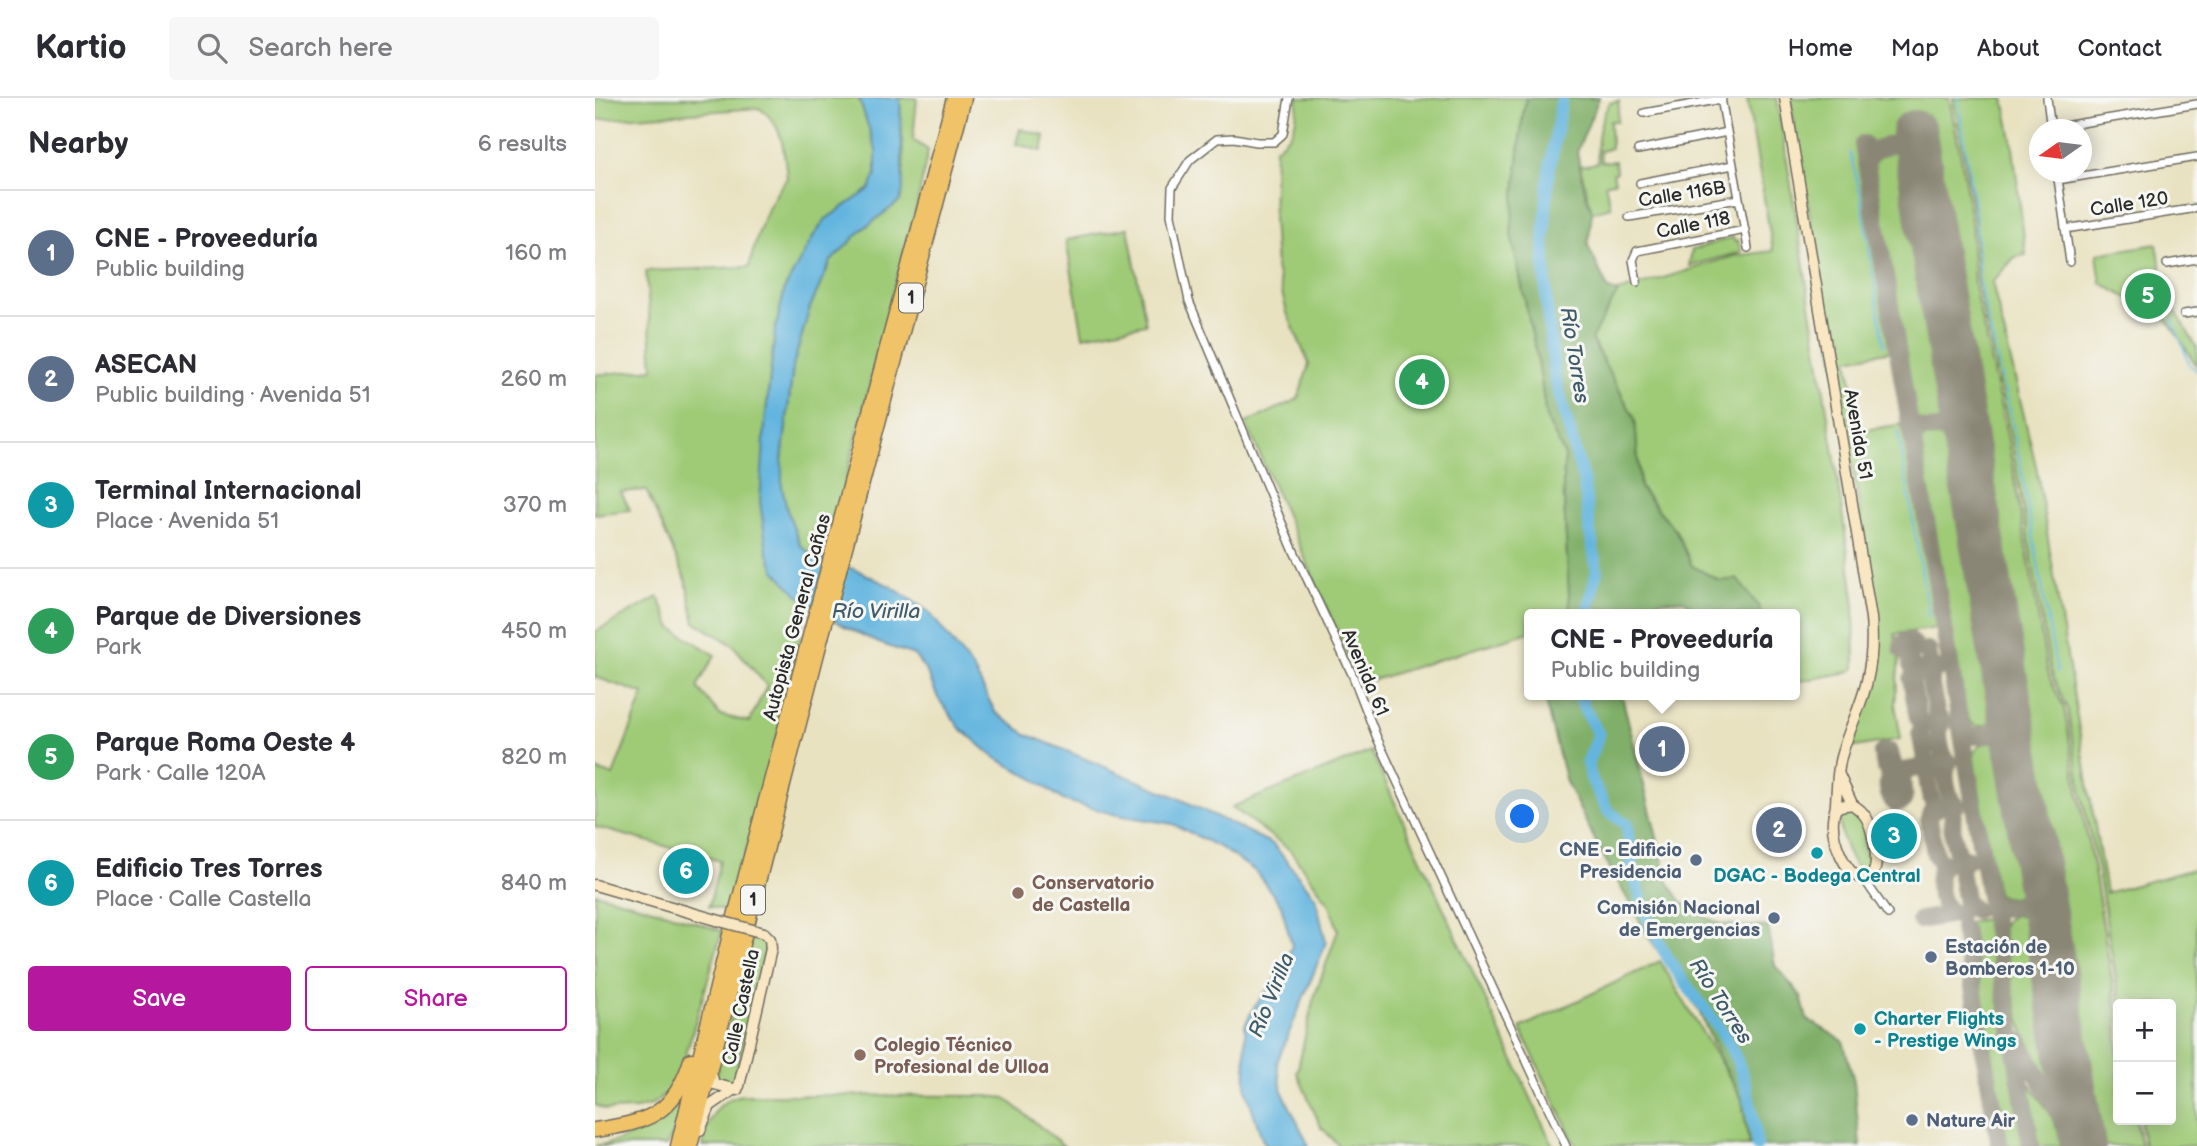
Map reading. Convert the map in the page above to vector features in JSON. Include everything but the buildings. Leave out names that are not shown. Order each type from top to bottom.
[{"type":"highway","name":"Autopista General Cañas","points":[[692,1146],[812,652],[954,98]]},
{"type":"highway","name":"Autopista General Cañas","points":[[853,497],[964,98]]},
{"type":"highway","name":"Autopista General Cañas","points":[[678,1146],[730,936],[812,652]]},
{"type":"highway","points":[[595,1130],[644,1119],[661,1110],[676,1096],[687,1071],[730,936]]},
{"type":"main road","name":"Avenida 51","points":[[1785,98],[1871,618],[1873,651],[1866,685],[1841,758],[1833,821],[1839,851],[1850,870],[1864,879]]},
{"type":"main road","points":[[1838,773],[1852,804],[1866,817],[1874,845],[1877,864],[1875,872],[1864,879]]},
{"type":"main road","points":[[1836,809],[1852,804]]},
{"type":"main road","name":"Calle Castella","points":[[595,885],[764,933],[771,939],[741,1081],[737,1090],[710,1106],[692,1146]]},
{"type":"main road","name":"Calle Castella","points":[[715,1048],[711,1076],[713,1082],[718,1086],[737,1090]]},
{"type":"street","name":"Avenida 61","points":[[1289,98],[1283,134],[1274,142],[1217,139],[1190,160],[1172,188],[1172,223],[1189,301],[1286,534],[1352,674],[1377,738],[1566,1146]]},
{"type":"street","points":[[1644,113],[1722,98],[1748,248]]},
{"type":"street","points":[[2047,98],[2050,119]]},
{"type":"street","points":[[2092,122],[2197,104]]},
{"type":"street","points":[[1639,150],[1727,132]]},
{"type":"street","points":[[2092,171],[2197,157]]},
{"type":"street","points":[[1640,183],[1733,165]]},
{"type":"street","points":[[2059,182],[2070,262]]},
{"type":"street","name":"Calle 116B","points":[[1629,217],[1739,199]]},
{"type":"street","name":"Calle 120","points":[[2065,229],[2197,208]]},
{"type":"street","name":"Calle 118","points":[[1637,282],[1633,260],[1637,251],[1745,230]]},
{"type":"street","points":[[2167,264],[2197,259]]},
{"type":"street","points":[[2184,314],[2197,312]]},
{"type":"street","name":"Avenida 51","points":[[1864,879],[1888,914]]},
{"type":"green space","points":[[595,98],[859,98],[876,150],[876,174],[870,189],[826,219],[785,288],[775,331],[765,423],[797,594],[807,602],[789,693],[730,912],[709,906],[720,861],[595,827],[595,770],[613,775],[644,694],[595,677],[595,632],[658,597],[672,628],[715,655],[697,687],[720,715],[749,722],[767,686],[733,645],[695,622],[686,580],[646,490],[621,492],[630,510],[595,514],[595,375],[653,369],[646,271],[749,267],[763,220],[787,178],[783,148],[778,130],[767,114],[759,108],[595,120]]},
{"type":"green space","points":[[900,98],[917,98],[913,140],[928,150],[917,206],[839,506],[813,556],[800,545],[782,487],[782,461],[793,366],[810,307],[831,261],[863,229],[900,201],[904,167]]},
{"type":"green space","points":[[1298,98],[1526,98],[1511,234],[1540,372],[1546,418],[1565,456],[1563,482],[1570,609],[1524,609],[1524,634],[1360,684],[1246,423],[1298,399],[1309,364],[1287,313],[1276,268],[1273,218],[1275,148],[1288,137],[1297,115]]},
{"type":"green space","points":[[1526,98],[1599,98],[1577,152],[1592,212],[1588,246],[1608,289],[1618,292],[1591,339],[1635,419],[1640,488],[1676,531],[1692,566],[1720,581],[1737,579],[1759,609],[1694,609],[1684,600],[1658,601],[1643,609],[1570,609],[1563,482],[1565,456],[1546,418],[1540,372],[1511,234]]},
{"type":"green space","points":[[1747,98],[1777,98],[1854,597],[1855,668],[1849,672],[1800,681],[1800,609],[1759,609],[1720,581],[1692,566],[1676,531],[1640,487],[1635,419],[1591,338],[1618,292],[1734,256],[1773,251]]},
{"type":"green space","points":[[1790,98],[1949,98],[1971,220],[1974,286],[2008,440],[2047,668],[2064,708],[2115,999],[2113,999],[2113,1125],[2137,1125],[2141,1146],[2097,1146],[1928,127],[1905,131],[1870,148],[1869,140],[1858,142],[1892,351],[1848,359],[1859,431],[1904,424],[1939,628],[1895,634],[1899,659],[1895,704],[1901,739],[1850,748],[1871,685],[1876,635],[1858,500]]},
{"type":"green space","points":[[1953,98],[2004,98],[2026,255],[2015,257],[1992,282],[2036,466],[2106,893],[2197,868],[2197,1146],[2144,1146],[2141,1125],[2176,1125],[2176,999],[2119,999],[2067,708],[2050,667],[2011,439],[1977,285],[1974,220]]},
{"type":"green space","points":[[1619,101],[1617,121],[1610,121],[1611,148],[1600,151],[1601,162],[1615,161],[1615,181],[1605,184],[1611,207],[1592,212],[1580,166],[1598,163],[1600,124],[1610,103]]},
{"type":"green space","points":[[1020,129],[1045,136],[1042,151],[1016,144]]},
{"type":"green space","points":[[1903,147],[1947,415],[1946,420],[1935,424],[1915,420],[1873,167],[1880,154]]},
{"type":"green space","points":[[1128,228],[1146,324],[1083,336],[1066,240]]},
{"type":"green space","points":[[1733,237],[1734,241],[1738,240],[1741,252],[1689,266],[1692,250]]},
{"type":"green space","points":[[2157,244],[2162,275],[2168,275],[2174,308],[2197,348],[2197,366],[2168,321],[2101,283],[2097,254]]},
{"type":"green space","points":[[1948,435],[1951,440],[1996,710],[1992,723],[1983,726],[1976,726],[1970,722],[1967,714],[1964,714],[1919,444],[1926,437]]},
{"type":"green space","points":[[1546,700],[1623,700],[1668,882],[1681,901],[1705,917],[1722,924],[1768,927],[1775,966],[1801,996],[1807,1019],[1843,1041],[1854,1081],[1860,1146],[1749,1146],[1742,1099],[1718,1055],[1699,1011],[1648,936],[1566,782]]},
{"type":"green space","points":[[1994,742],[2003,753],[2025,884],[2021,893],[2015,897],[2007,898],[1998,894],[1996,887],[1973,757],[1981,744]]},
{"type":"green space","points":[[1371,751],[1553,1146],[1339,1146],[1321,1127],[1297,1073],[1313,1001],[1338,930],[1330,905],[1290,850],[1232,807]]},
{"type":"green space","points":[[1848,809],[1861,819],[1867,834],[1872,867],[1866,873],[1854,864],[1843,840],[1840,815]]},
{"type":"green space","points":[[595,893],[722,931],[679,1078],[670,1091],[651,1105],[637,1109],[607,1110],[595,1105]]},
{"type":"green space","points":[[2017,915],[2027,919],[2031,930],[2058,1091],[2034,1056],[2018,1014],[2002,928],[2007,919]]},
{"type":"green space","points":[[1986,919],[2023,1146],[2006,1146],[1967,922]]},
{"type":"green space","points":[[755,937],[765,941],[766,945],[734,1080],[726,1084],[718,1081],[716,1075],[751,940]]},
{"type":"green space","points":[[1660,961],[1742,1099],[1749,1146],[1576,1146],[1520,1028]]},
{"type":"green space","points":[[2029,1083],[2050,1113],[2065,1146],[2039,1146]]},
{"type":"green space","points":[[741,1095],[1005,1098],[1064,1146],[703,1146],[710,1121],[719,1107]]},
{"type":"green space","points":[[681,1099],[680,1121],[666,1146],[595,1146],[631,1136],[653,1124]]},
{"type":"water","name":"Río Virilla","points":[[859,98],[900,98],[903,189],[900,201],[863,229],[831,261],[810,307],[793,366],[782,461],[782,487],[800,545],[813,556],[859,571],[892,587],[929,612],[974,670],[995,712],[1026,734],[1174,796],[1273,844],[1316,898],[1326,943],[1277,1062],[1282,1091],[1309,1146],[1267,1146],[1262,1139],[1246,1089],[1245,1025],[1253,1009],[1281,972],[1292,946],[1281,905],[1255,871],[1221,848],[1173,824],[1117,815],[1063,800],[1034,779],[994,757],[960,728],[938,698],[928,674],[914,655],[879,643],[846,627],[797,594],[776,572],[767,551],[760,502],[775,331],[785,288],[814,235],[826,219],[870,189],[876,174],[876,150]]},
{"type":"waterway","name":"Río Torres","points":[[1562,98],[1548,179],[1544,243],[1547,309],[1555,378],[1584,483],[1597,570],[1588,609]]},
{"type":"waterway","points":[[1958,98],[1976,220],[1979,282],[2016,439],[2057,672]]},
{"type":"waterway","points":[[1850,153],[1861,196],[1884,345]]},
{"type":"waterway","points":[[2172,319],[2190,365],[2197,371]]},
{"type":"waterway","points":[[1898,431],[1929,617]]},
{"type":"waterway","name":"Río Torres","points":[[1581,700],[1599,735],[1587,764],[1593,783],[1608,811],[1627,825],[1637,886],[1660,943],[1682,979],[1722,1032],[1735,1056],[1749,1096],[1757,1146]]},
{"type":"taxiway","points":[[1866,163],[1873,151],[1901,141],[1912,146],[1917,155]]},
{"type":"taxiway","points":[[1863,144],[2031,1146]]},
{"type":"taxiway","points":[[1910,423],[1926,430],[1952,430],[1966,442]]},
{"type":"taxiway","points":[[1908,641],[1914,647],[1908,653],[1902,647],[1908,641]]},
{"type":"taxiway","points":[[1928,650],[1930,664],[1936,669],[1930,675],[1930,680],[1937,716],[1942,721],[1940,743],[1949,762],[1947,784],[1956,805],[1952,822],[1954,842],[1959,854],[1968,859],[1962,864],[1960,871],[1966,903],[1975,910]]},
{"type":"taxiway","points":[[1909,653],[1911,665],[1918,672],[1911,679],[1918,718],[1924,725],[1920,732],[1925,759],[1931,766],[1928,786],[1935,806],[1939,807],[1931,812],[1929,818],[1935,854],[1939,860],[1946,863]]},
{"type":"taxiway","points":[[2001,732],[2012,717]]},
{"type":"taxiway","points":[[1958,723],[1971,735],[1999,733],[2010,736],[2016,742]]},
{"type":"taxiway","points":[[1892,773],[1885,767],[1882,753],[1885,751],[1890,752],[1894,768],[1902,771]]},
{"type":"taxiway","points":[[1906,771],[1902,779],[1904,798],[1902,802],[1895,803],[1888,788],[1892,773],[1940,764]]},
{"type":"taxiway","points":[[1955,861],[1943,864],[1939,884],[1945,906],[1955,914]]},
{"type":"taxiway","points":[[2030,904],[2037,898],[2040,888]]},
{"type":"taxiway","points":[[1989,897],[2004,908],[2030,904],[2045,914]]},
{"type":"taxiway","points":[[1920,920],[1959,913]]},
{"type":"taxiway","points":[[1963,928],[2000,1146]]},
{"type":"taxiway","points":[[2020,1041],[2076,1146]]},
{"type":"taxiway","points":[[2054,1102],[2066,1103],[2075,1095]]},
{"type":"runway","points":[[1914,133],[2083,1146]]},
{"type":"place","name":"Parque Roma Oeste 4","points":[[2148,296]]},
{"type":"place","name":"Parque de Diversiones","points":[[1422,382]]},
{"type":"place","name":"CNE - Proveeduría","points":[[1662,749]]},
{"type":"place","name":"ASECAN","points":[[1779,830]]},
{"type":"place","name":"Terminal Internacional","points":[[1894,836]]},
{"type":"place","name":"DGAC - Bodega Central","points":[[1817,853]]},
{"type":"place","name":"CNE - Edificio Presidencia","points":[[1696,860]]},
{"type":"place","name":"Edificio Tres Torres","points":[[686,871]]},
{"type":"place","name":"Conservatorio de Castella","points":[[1018,893]]},
{"type":"place","name":"Comisión Nacional de Emergencias","points":[[1774,918]]},
{"type":"place","name":"Estación de Bomberos 1-10","points":[[1931,957]]},
{"type":"place","name":"Charter Flights - Prestige Wings","points":[[1860,1029]]},
{"type":"place","name":"Colegio Técnico Profesional de Ulloa","points":[[860,1055]]},
{"type":"place","name":"Nature Air","points":[[1912,1120]]}]
